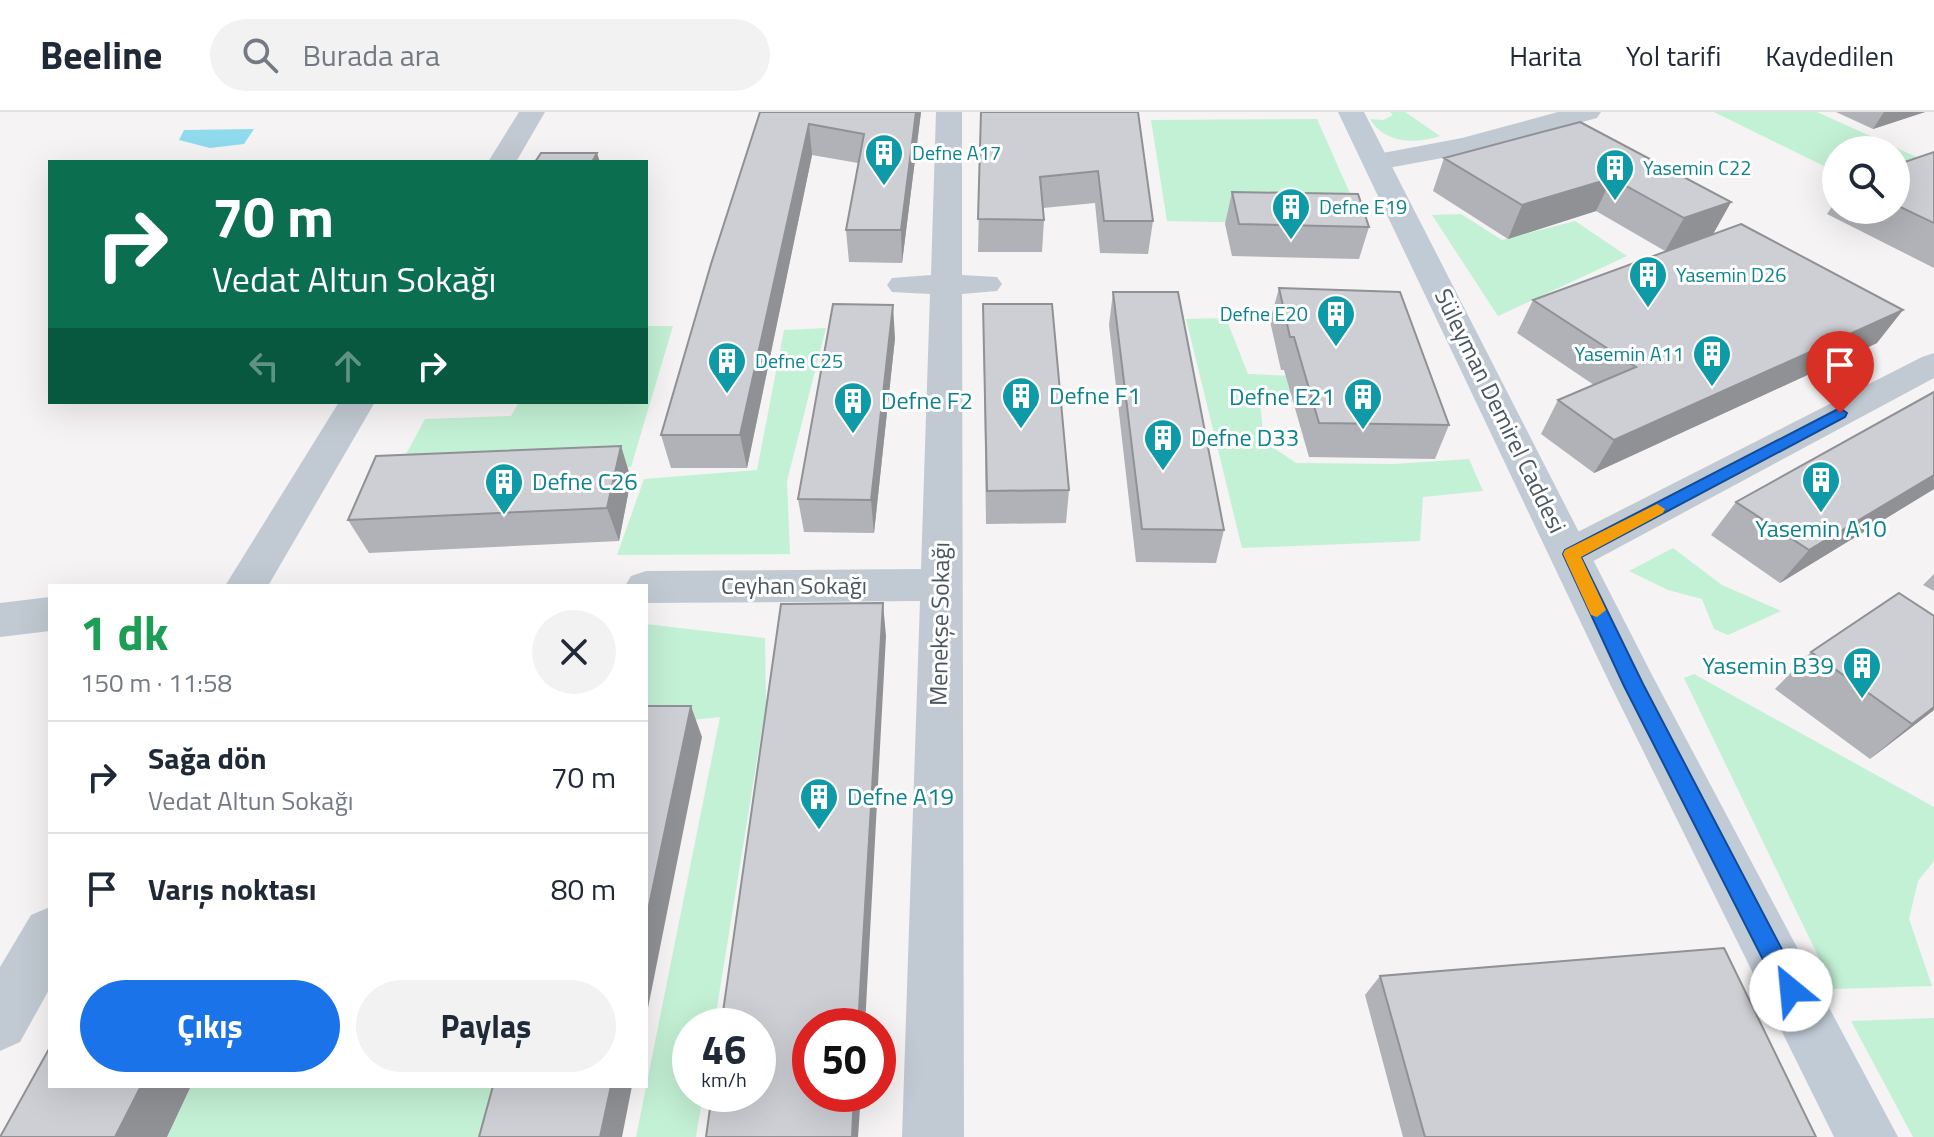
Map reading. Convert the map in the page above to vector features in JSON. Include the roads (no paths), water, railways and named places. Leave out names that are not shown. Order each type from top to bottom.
[{"type":"main road","name":"Süleyman Demirel Caddesi","points":[[1351,112],[1641,700],[1867,1137]]},
{"type":"street","points":[[503,160],[532,112]]},
{"type":"street","name":"Menekşe Sokağı","points":[[933,1137],[949,112]]},
{"type":"street","points":[[1377,162],[1464,146],[1588,112]]},
{"type":"street","points":[[1571,554],[1934,364]]},
{"type":"street","points":[[247,584],[356,404]]},
{"type":"street","name":"Ceyhan Sokağı","points":[[648,587],[942,585]]},
{"type":"street","points":[[0,620],[48,614]]},
{"type":"street","points":[[0,1022],[48,937]]},
{"type":"water","points":[[254,129],[244,144],[210,148],[179,140],[184,130]]},
{"type":"place","name":"Defne A17","points":[[884,187]]},
{"type":"place","name":"Yasemin C22","points":[[1615,202]]},
{"type":"place","name":"Defne E19","points":[[1291,241]]},
{"type":"place","name":"Yasemin D26","points":[[1648,309]]},
{"type":"place","name":"Defne E20","points":[[1336,348]]},
{"type":"place","name":"Yasemin A11","points":[[1712,388]]},
{"type":"place","name":"Defne C25","points":[[727,395]]},
{"type":"place","name":"Defne F1","points":[[1021,430]]},
{"type":"place","name":"Defne E21","points":[[1363,431]]},
{"type":"place","name":"Defne F2","points":[[853,435]]},
{"type":"place","name":"Defne D33","points":[[1163,472]]},
{"type":"place","name":"Yasemin A10","points":[[1821,514]]},
{"type":"place","name":"Defne C26","points":[[504,516]]},
{"type":"place","name":"Yasemin B39","points":[[1862,700]]},
{"type":"place","name":"Defne A19","points":[[819,831]]}]
